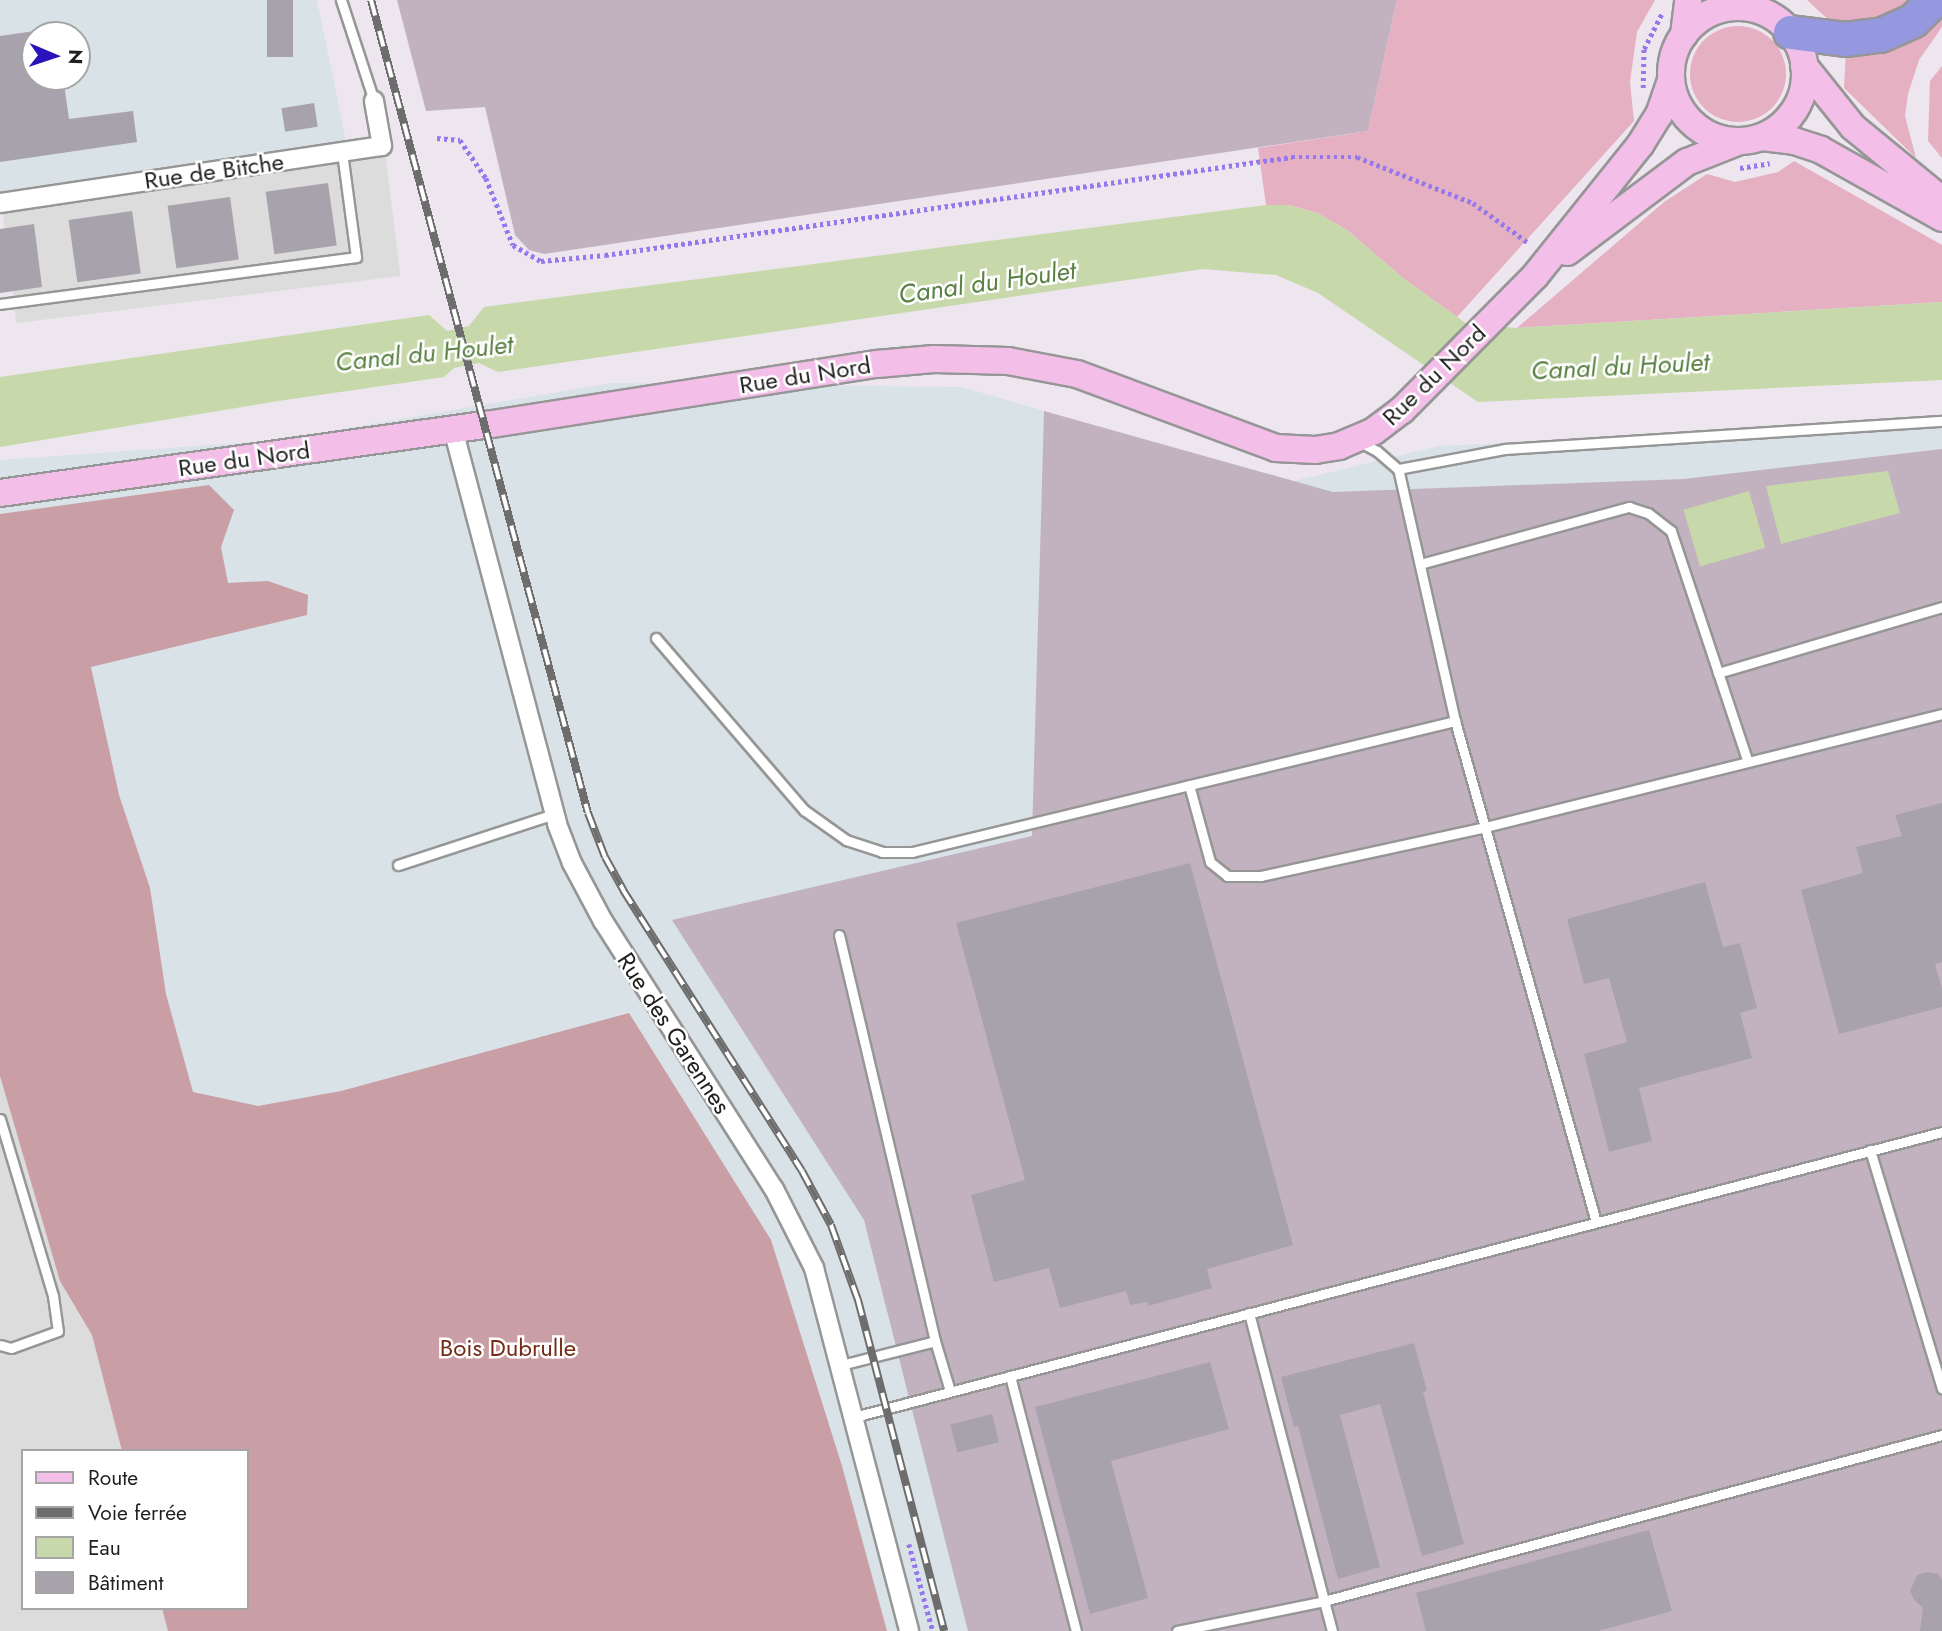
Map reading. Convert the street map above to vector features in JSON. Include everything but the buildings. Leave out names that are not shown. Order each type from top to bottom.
[{"type":"highway","points":[[1771,15],[1845,39],[1880,35],[1913,20],[1934,0]]},
{"type":"street","points":[[1676,5],[1684,35]]},
{"type":"street","points":[[1942,200],[1853,127],[1804,66],[1771,15],[1746,8],[1718,10],[1699,20],[1684,35],[1674,54],[1671,81],[1677,102],[1694,125],[1713,136],[1794,141],[1821,150],[1942,218]]},
{"type":"street","points":[[1751,139],[1781,126],[1795,109],[1804,88],[1804,66]]},
{"type":"street","name":"Rue du Nord","points":[[0,493],[453,429],[877,364],[953,358],[1023,363],[1077,374],[1276,448],[1315,450],[1356,440],[1384,425],[1416,397],[1535,276],[1640,145],[1659,115],[1671,81]]},
{"type":"street","name":"Rue de Bitche","points":[[0,203],[382,146],[374,101]]},
{"type":"street","name":"Rue du Nord","points":[[1535,276],[1687,162],[1751,139]]},
{"type":"street","name":"Rue des Garennes","points":[[453,429],[554,814],[572,863],[603,921],[794,1225],[814,1268],[909,1631]]},
{"type":"lane","points":[[341,0],[374,101]]},
{"type":"lane","points":[[0,304],[356,257],[342,152]]},
{"type":"lane","points":[[1398,469],[1505,449],[1942,421]]},
{"type":"lane","points":[[1356,440],[1377,451],[1398,469],[1455,721],[1596,1222]]},
{"type":"lane","points":[[1420,564],[1629,507],[1648,513],[1671,531],[1748,762]]},
{"type":"lane","points":[[1718,673],[1942,607]]},
{"type":"lane","points":[[656,638],[804,810],[846,840],[882,852],[912,852],[1455,721]]},
{"type":"lane","points":[[1189,785],[1210,862],[1227,876],[1261,876],[1485,827],[1942,714]]},
{"type":"lane","points":[[398,865],[554,814]]},
{"type":"lane","points":[[839,935],[935,1342],[950,1391]]},
{"type":"lane","points":[[0,1119],[54,1297],[58,1331],[11,1348],[0,1345]]},
{"type":"lane","points":[[854,1417],[1942,1132]]},
{"type":"lane","points":[[1870,1150],[1942,1388]]},
{"type":"lane","points":[[1249,1313],[1332,1631]]},
{"type":"lane","points":[[841,1365],[935,1342]]},
{"type":"lane","points":[[1010,1376],[1076,1631]]},
{"type":"lane","points":[[1177,1631],[1324,1601],[1942,1434]]},
{"type":"path","points":[[1644,94],[1644,49],[1676,5]]},
{"type":"path","points":[[437,138],[460,140],[486,178],[513,245],[541,261],[618,253],[1278,159],[1357,157],[1473,203],[1530,244],[1535,276]]},
{"type":"shaded area","points":[[0,0],[317,0],[346,141],[0,191]]},
{"type":"shaded area","points":[[397,0],[1397,0],[1368,131],[544,254],[529,250],[515,235],[485,107],[426,111]]},
{"type":"shaded area","points":[[1397,0],[1655,0],[1637,32],[1630,82],[1634,121],[1457,317],[1403,278],[1347,230],[1317,213],[1289,205],[1266,205],[1258,148],[1368,131]]},
{"type":"shaded area","points":[[1807,0],[1916,0],[1870,26],[1834,25]]},
{"type":"shaded area","points":[[1942,13],[1942,27],[1919,60],[1908,94],[1905,116],[1916,158],[1844,88],[1846,49]]},
{"type":"shaded area","points":[[1738,26],[1756,30],[1772,40],[1782,56],[1786,74],[1782,92],[1772,108],[1756,118],[1738,122],[1720,118],[1704,108],[1694,92],[1690,74],[1694,56],[1704,40],[1720,30]]},
{"type":"shaded area","points":[[1942,66],[1942,158],[1928,141],[1930,81]]},
{"type":"shaded area","points":[[383,135],[400,276],[16,323],[0,182]]},
{"type":"shaded area","points":[[1794,161],[1942,245],[1942,302],[1517,328],[1664,202],[1707,174],[1735,182],[1778,172]]},
{"type":"shaded area","points":[[611,383],[962,387],[1290,482],[1439,446],[1810,430],[1942,416],[1942,1631],[173,1631],[248,1610],[248,1449],[0,979],[0,460],[279,440]]},
{"type":"shaded area","points":[[1044,411],[1333,492],[1684,479],[1942,449],[1942,1631],[968,1631],[864,1220],[672,920],[1032,836]]},
{"type":"shaded area","points":[[0,979],[123,1449],[21,1449],[21,1610],[168,1610],[173,1631],[0,1631]]},
{"type":"green space","name":"Bois Dubrulle","points":[[209,485],[234,510],[221,547],[228,583],[268,581],[308,595],[307,615],[91,667],[119,795],[150,888],[166,994],[193,1092],[258,1106],[341,1091],[629,1013],[771,1240],[842,1466],[887,1631],[168,1631],[163,1610],[248,1610],[248,1449],[121,1449],[92,1335],[60,1281],[0,1076],[0,514]]},
{"type":"water","name":"Canal du Houlet","points":[[1266,205],[1289,205],[1317,213],[1347,230],[1403,278],[1467,324],[1517,328],[1942,302],[1942,380],[1478,402],[1318,293],[1276,275],[1203,269],[498,372],[479,363],[454,368],[444,377],[0,447],[0,377],[429,315],[447,331],[469,326],[484,307]]},
{"type":"water","points":[[1888,471],[1900,513],[1781,544],[1766,486]]},
{"type":"water","points":[[1749,491],[1765,548],[1700,566],[1684,510]]},
{"type":"railway","points":[[371,0],[588,813],[605,857],[623,890],[802,1171],[831,1225],[858,1300],[944,1631]]}]
